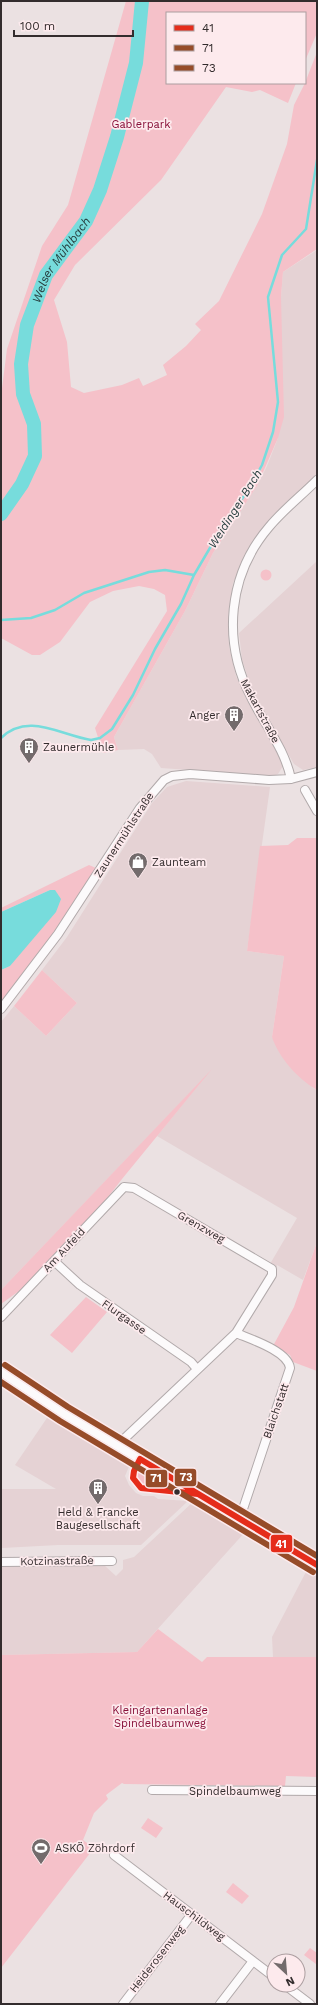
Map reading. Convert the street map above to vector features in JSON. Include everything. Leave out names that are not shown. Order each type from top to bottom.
[{"type":"street","name":"Makartstraße","points":[[291,779],[286,759],[257,710],[244,684],[236,660],[231,628],[234,600],[239,578],[251,553],[269,527],[317,480]]},
{"type":"street","name":"Zaunermühlstraße","points":[[1,1009],[58,934],[140,808],[164,780],[180,774],[269,780],[291,779],[317,772]]},
{"type":"street","points":[[305,790],[317,811]]},
{"type":"street","name":"Am Aufeld","points":[[1,1317],[121,1190],[130,1187]]},
{"type":"street","name":"Grenzweg","points":[[130,1187],[272,1269],[272,1275],[236,1333]]},
{"type":"street","name":"Flurgasse","points":[[54,1261],[80,1285],[191,1362],[197,1369]]},
{"type":"street","points":[[119,1447],[125,1438],[236,1333]]},
{"type":"street","name":"Blaichstatt","points":[[236,1333],[282,1355],[290,1363],[290,1368],[243,1509],[237,1517]]},
{"type":"street","points":[[1,1372],[64,1414],[317,1565]]},
{"type":"street","name":"Kotzinastraße","points":[[1,1562],[112,1561]]},
{"type":"street","name":"Spindelbaumweg","points":[[152,1790],[317,1791]]},
{"type":"street","name":"Hauschildweg","points":[[114,1855],[266,1970]]},
{"type":"street","name":"Heiderosenweg","points":[[123,2004],[192,1914]]},
{"type":"street","points":[[220,2004],[253,1961]]},
{"type":"street","points":[[296,1993],[310,2004]]},
{"type":"shaded area","points":[[317,250],[317,475],[261,531],[244,559],[233,583],[228,617],[229,646],[236,676],[247,699],[281,758],[283,766],[278,774],[273,776],[161,768],[152,754],[144,749],[118,750],[114,737],[185,611],[213,553],[257,486],[267,466],[278,438],[281,297],[283,272]]},
{"type":"shaded area","points":[[317,561],[317,767],[303,770],[294,764],[253,694],[242,659],[239,633]]},
{"type":"shaded area","points":[[186,781],[270,787],[247,951],[284,956],[272,1037],[313,1088],[317,1090],[317,1242],[303,1280],[277,1265],[276,1268],[270,1264],[297,1218],[157,1136],[205,1077],[1,1290],[1,1022],[14,1006],[46,1036],[77,1003],[42,970],[67,937],[152,803],[167,787]]},
{"type":"shaded area","points":[[49,1415],[131,1462],[125,1476],[129,1485],[136,1493],[143,1496],[154,1496],[158,1499],[188,1501],[141,1545],[58,1545],[2,1548],[1,1489],[56,1489],[15,1465]]},
{"type":"shaded area","points":[[194,1501],[246,1531],[137,1652],[1,1655],[1,1566],[104,1565],[116,1576],[123,1569],[123,1560],[134,1557]]},
{"type":"shaded area","points":[[308,1568],[317,1573],[317,1657],[273,1657],[272,1637]]},
{"type":"green space","name":"Gablerpark","points":[[126,1],[317,1],[317,33],[306,59],[306,12],[166,12],[166,84],[296,84],[288,103],[260,90],[252,92],[226,87],[161,180],[75,265],[54,300],[67,342],[71,387],[84,393],[122,385],[139,378],[143,386],[167,375],[163,365],[186,346],[201,330],[195,324],[219,301],[262,214],[287,144],[294,105],[304,84],[306,84],[317,52],[317,249],[283,272],[281,297],[284,417],[278,438],[257,486],[213,553],[185,611],[114,737],[118,750],[103,753],[95,728],[167,611],[165,595],[154,589],[139,586],[113,591],[90,602],[60,642],[40,655],[32,655],[1,638],[1,396],[7,349],[42,246],[68,205]]},
{"type":"green space","points":[[266,569],[270,571],[272,575],[270,579],[266,581],[262,579],[260,575],[262,571]]},
{"type":"green space","points":[[297,838],[317,838],[317,1090],[296,1074],[284,1060],[272,1037],[284,956],[247,951],[260,846],[288,845]]},
{"type":"green space","points":[[89,865],[96,868],[55,932],[1,1003],[1,970],[10,966],[50,890],[1,912],[1,908]]},
{"type":"green space","points":[[42,970],[77,1003],[46,1036],[14,1006]]},
{"type":"green space","points":[[212,1069],[98,1210],[26,1286],[1,1304],[1,1290]]},
{"type":"green space","points":[[317,1242],[317,1371],[293,1362],[290,1355],[273,1346],[294,1307]]},
{"type":"green space","points":[[86,1297],[107,1312],[72,1353],[50,1335]]},
{"type":"green space","points":[[142,1469],[171,1487],[141,1483],[137,1476],[138,1472]]},
{"type":"green space","name":"Kleingartenanlage Spindelbaumweg","points":[[158,1629],[202,1662],[207,1657],[317,1657],[317,1777],[286,1776],[285,1786],[122,1783],[106,1795],[108,1799],[94,1813],[83,1840],[94,1848],[1,1968],[1,1655],[137,1652]]},
{"type":"green space","points":[[148,1818],[163,1828],[156,1838],[141,1828]]},
{"type":"green space","points":[[233,1883],[249,1896],[242,1904],[226,1892]]},
{"type":"green space","points":[[310,1948],[317,1953],[316,1964],[306,1956],[306,1953]]},
{"type":"water","points":[[50,890],[55,890],[61,899],[56,912],[10,966],[1,970],[1,912]]},
{"type":"waterway","name":"Welser Mühlbach","points":[[1,514],[22,484],[35,456],[34,424],[23,394],[21,364],[27,325],[46,275],[86,221],[100,190],[117,137],[136,63],[142,1]]},
{"type":"waterway","name":"Weidinger Bach","points":[[1,738],[11,730],[33,726],[44,727],[91,740],[100,738],[112,729],[133,695],[155,649],[181,604],[194,575],[227,519],[247,492],[262,465],[273,432],[278,402],[268,297],[282,255],[306,229],[317,160]]},
{"type":"waterway","points":[[1,620],[31,618],[55,610],[84,593],[149,572],[165,570],[194,575]]},
{"type":"transit line","name":"73","points":[[5,1365],[68,1407],[317,1556]]},
{"type":"transit line","name":"71","points":[[1,1382],[60,1421],[313,1572]]},
{"type":"transit line","name":"41","points":[[140,1459],[317,1565],[198,1494],[141,1488],[133,1478],[134,1471],[140,1459]]},
{"type":"place","name":"Anger","points":[[234,732]]},
{"type":"place","name":"Zaunermühle","points":[[29,764]]},
{"type":"place","name":"Zaunteam","points":[[138,879]]},
{"type":"place","name":"Held & Francke Baugesellschaft","points":[[98,1505]]},
{"type":"place","name":"ASKÖ Zöhrdorf","points":[[41,1865]]}]
